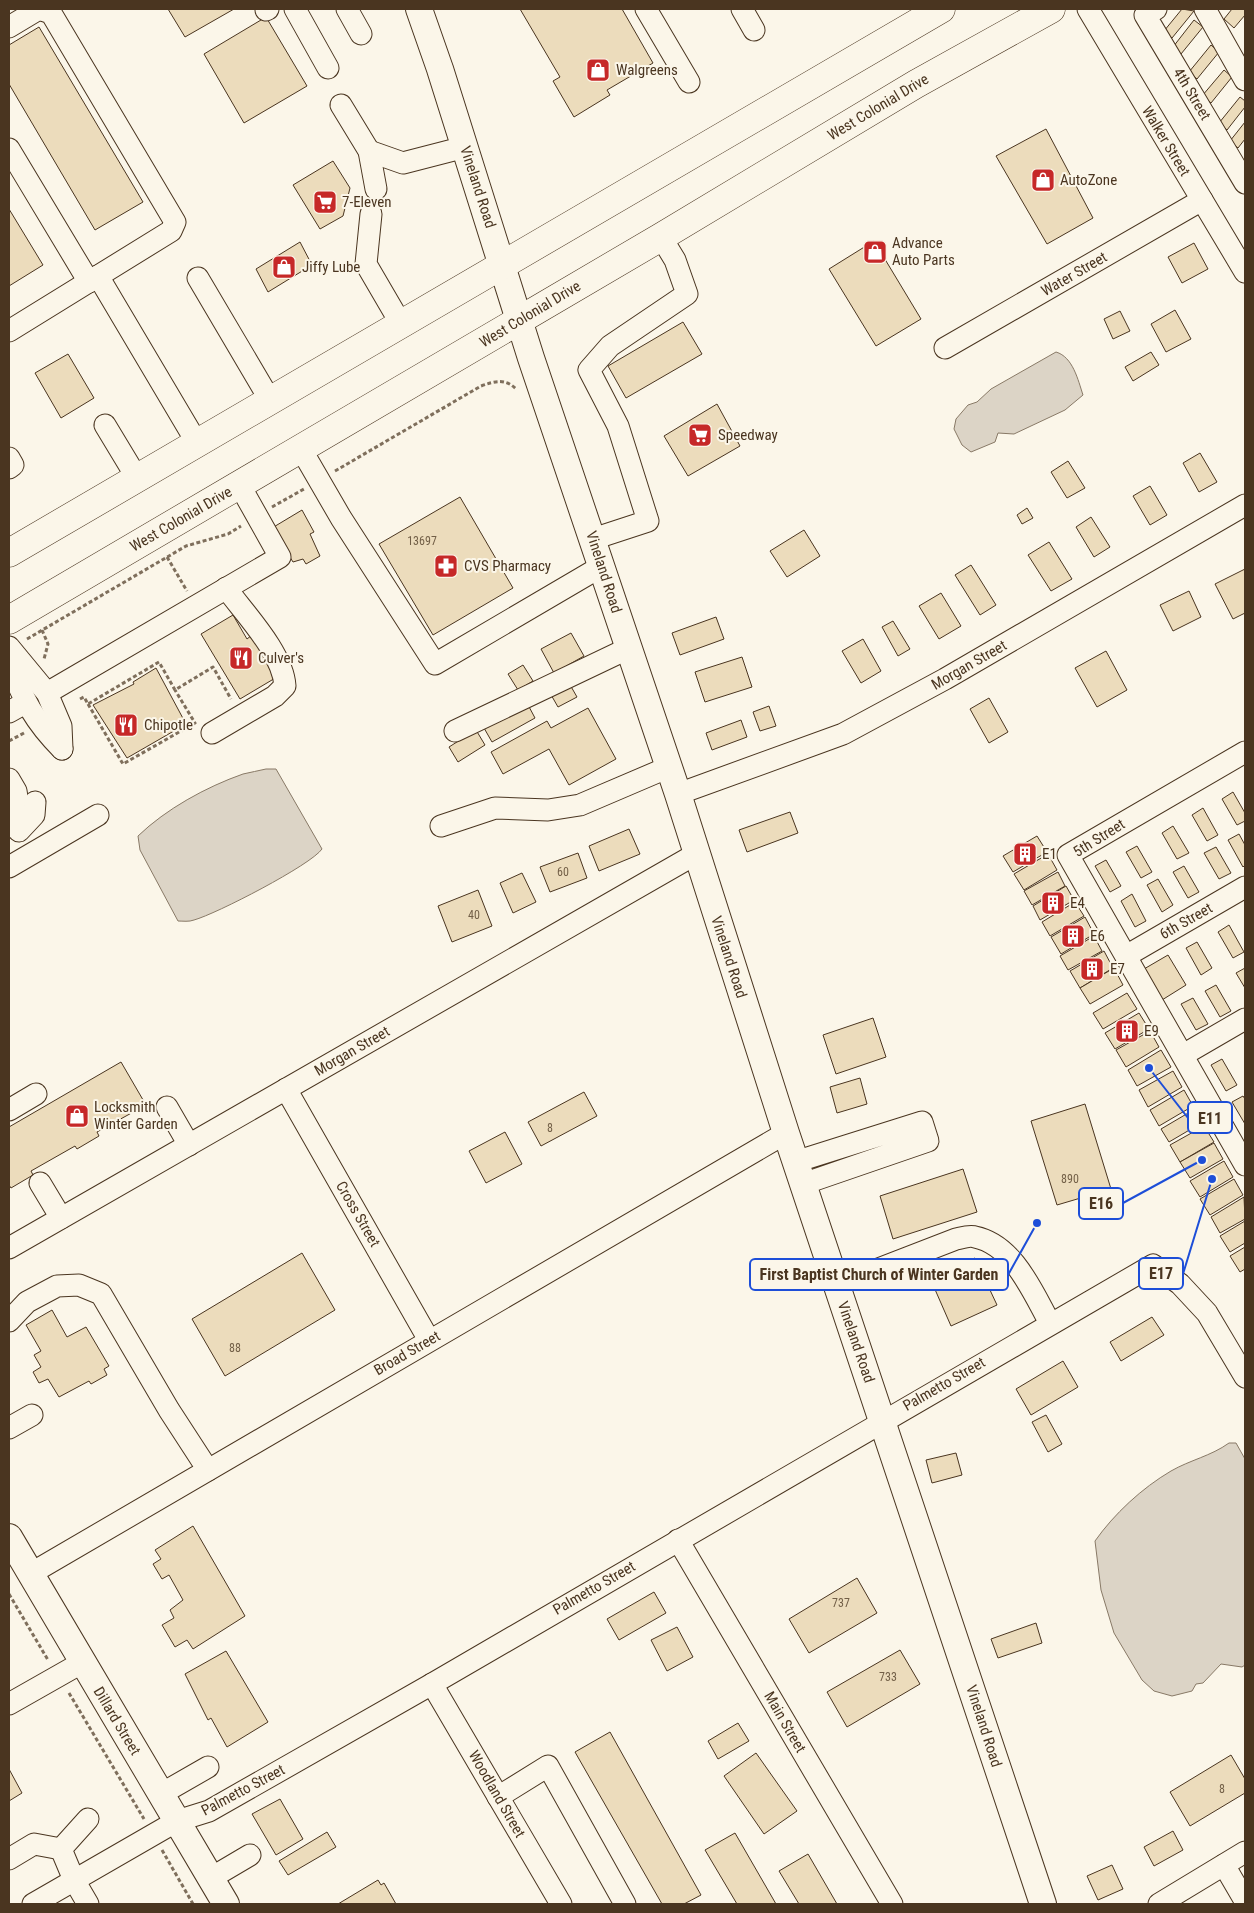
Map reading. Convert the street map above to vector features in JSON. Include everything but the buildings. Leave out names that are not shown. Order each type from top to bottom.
[{"type":"highway","points":[[9,553],[941,9]]},
{"type":"highway","points":[[916,84],[1018,9]]},
{"type":"highway","name":"West Colonial Drive","points":[[9,620],[519,321],[916,84],[1051,9]]},
{"type":"main road","name":"Vineland Road","points":[[419,9],[465,147],[519,321],[678,794],[799,1173],[1043,1904]]},
{"type":"main road","name":"Dillard Street","points":[[9,1537],[226,1904]]},
{"type":"street","points":[[9,27],[39,9],[51,13],[175,222],[171,231],[9,331]]},
{"type":"street","points":[[295,9],[328,68]]},
{"type":"street","points":[[347,9],[361,34]]},
{"type":"street","points":[[646,9],[689,82]]},
{"type":"street","points":[[742,9],[754,30]]},
{"type":"street","name":"Walker Street","points":[[1088,9],[1245,272]]},
{"type":"street","name":"4th Street","points":[[1156,9],[1145,15],[1245,183]]},
{"type":"street","points":[[1205,9],[1245,80]]},
{"type":"street","points":[[341,105],[369,151],[376,189]]},
{"type":"street","points":[[369,151],[403,163],[465,147]]},
{"type":"street","points":[[9,149],[197,443]]},
{"type":"street","name":"Water Street","points":[[945,348],[1202,200]]},
{"type":"street","points":[[371,214],[366,264],[401,324]]},
{"type":"street","points":[[593,539],[648,521],[618,426],[589,370],[610,346],[687,294],[675,260],[661,237]]},
{"type":"street","points":[[198,278],[270,400]]},
{"type":"street","points":[[105,425],[137,478]]},
{"type":"street","points":[[301,449],[342,518],[435,664],[602,566]]},
{"type":"street","points":[[9,458],[13,465],[9,468]]},
{"type":"street","points":[[47,693],[280,557],[239,484]]},
{"type":"street","name":"Morgan Street","points":[[678,794],[843,734],[945,679],[1245,504]]},
{"type":"street","points":[[212,733],[275,696],[285,686],[285,674],[260,631],[226,588]]},
{"type":"street","points":[[9,647],[47,693],[47,719],[17,707],[9,664]]},
{"type":"street","points":[[455,730],[629,648]]},
{"type":"street","name":"5th Street","points":[[1244,1158],[1068,855],[1245,752]]},
{"type":"street","points":[[441,826],[494,808],[548,810],[580,805],[668,767]]},
{"type":"street","points":[[9,779],[16,791],[20,816],[9,827]]},
{"type":"street","points":[[9,838],[28,824],[34,815],[36,802]]},
{"type":"street","points":[[9,867],[98,815]]},
{"type":"street","name":"Morgan Street","points":[[9,1248],[696,854]]},
{"type":"street","name":"6th Street","points":[[1126,956],[1245,887]]},
{"type":"street","points":[[1183,1055],[1245,1019]]},
{"type":"street","name":"Cross Street","points":[[286,1089],[429,1340]]},
{"type":"street","points":[[9,1110],[36,1094]]},
{"type":"street","points":[[167,1107],[190,1145]]},
{"type":"street","points":[[922,1122],[928,1142],[799,1173],[922,1122]]},
{"type":"street","name":"Broad Street","points":[[30,1574],[786,1133]]},
{"type":"street","points":[[40,1184],[61,1218]]},
{"type":"street","points":[[837,1284],[956,1239],[974,1236],[996,1246],[1017,1266],[1050,1324]]},
{"type":"street","name":"Palmetto Street","points":[[33,1904],[177,1821],[209,1811],[432,1684],[883,1420],[1153,1265],[1180,1284],[1207,1313],[1245,1377]]},
{"type":"street","points":[[9,1321],[27,1302],[57,1286],[79,1285],[101,1294],[169,1410],[208,1470]]},
{"type":"street","points":[[9,1428],[32,1416]]},
{"type":"street","name":"Main Street","points":[[678,1540],[892,1904]]},
{"type":"street","points":[[9,1704],[83,1662]]},
{"type":"street","name":"Woodland Street","points":[[432,1684],[561,1904]]},
{"type":"street","points":[[498,1797],[548,1766],[625,1904]]},
{"type":"street","points":[[161,1794],[208,1767]]},
{"type":"street","points":[[62,1849],[88,1819]]},
{"type":"street","points":[[9,1859],[34,1844],[62,1849]]},
{"type":"street","points":[[62,1849],[74,1880],[88,1904]]},
{"type":"street","points":[[1159,1904],[1245,1852]]},
{"type":"street","points":[[211,1878],[250,1855]]},
{"type":"street","points":[[1224,1864],[1245,1901]]},
{"type":"path","points":[[9,741],[84,697],[88,704],[123,764],[194,723],[158,662],[88,704]]},
{"type":"path","points":[[175,690],[213,667],[240,717]]},
{"type":"path","points":[[9,1594],[193,1904]]},
{"type":"shaded area","points":[[1056,352],[1071,364],[1083,395],[1065,410],[1014,434],[998,433],[995,442],[971,452],[962,445],[954,429],[956,419],[968,405],[977,402],[991,389]]},
{"type":"shaded area","points":[[276,769],[322,849],[300,866],[241,899],[194,920],[178,921],[140,850],[138,836],[161,817],[201,792],[243,774]]},
{"type":"shaded area","points":[[1229,1443],[1236,1443],[1245,1459],[1245,1665],[1242,1667],[1221,1664],[1203,1683],[1196,1684],[1192,1691],[1172,1696],[1154,1691],[1142,1680],[1114,1633],[1101,1590],[1095,1541],[1120,1511],[1150,1485],[1171,1471]]},
{"type":"place","name":"Walgreens","points":[[598,70]]},
{"type":"place","name":"AutoZone","points":[[1043,180]]},
{"type":"place","name":"7-Eleven","points":[[325,202]]},
{"type":"place","name":"Advance Auto Parts","points":[[875,252]]},
{"type":"place","name":"Jiffy Lube","points":[[284,267]]},
{"type":"place","name":"Speedway","points":[[700,435]]},
{"type":"place","name":"CVS Pharmacy","points":[[446,566]]},
{"type":"place","name":"Culver's","points":[[241,658]]},
{"type":"place","name":"Chipotle","points":[[126,725]]},
{"type":"place","name":"E1","points":[[1025,854]]},
{"type":"place","name":"E4","points":[[1053,903]]},
{"type":"place","name":"E6","points":[[1073,936]]},
{"type":"place","name":"E7","points":[[1092,969]]},
{"type":"place","name":"E9","points":[[1127,1031]]},
{"type":"place","name":"E11","points":[[1149,1068]]},
{"type":"place","name":"Locksmith Winter Garden","points":[[77,1116]]},
{"type":"place","name":"E16","points":[[1202,1160]]},
{"type":"place","name":"E17","points":[[1212,1179]]},
{"type":"place","name":"First Baptist Church of Winter Garden","points":[[1037,1223]]}]
